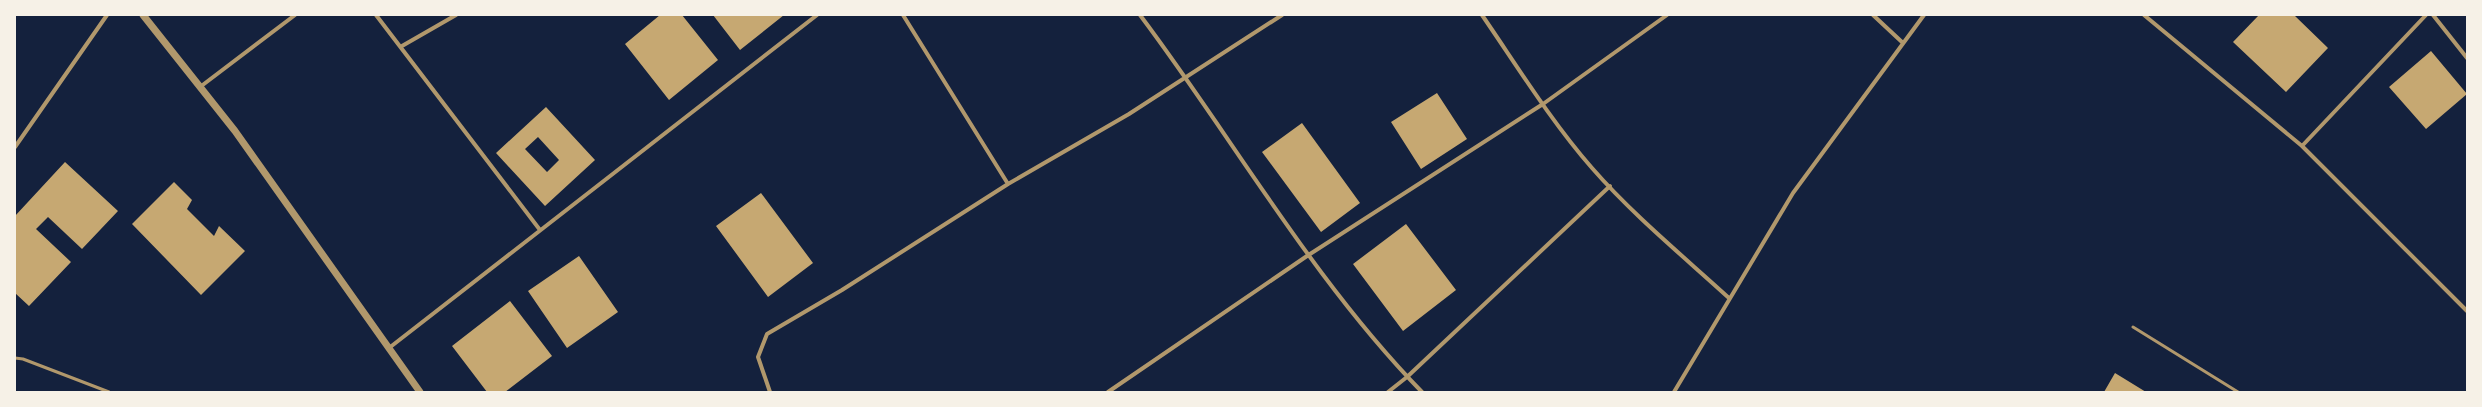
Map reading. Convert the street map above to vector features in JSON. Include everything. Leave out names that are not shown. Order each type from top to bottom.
[{"type":"street","points":[[15,147],[107,15]]},
{"type":"street","points":[[143,15],[235,131],[420,392]]},
{"type":"street","points":[[200,87],[295,15]]},
{"type":"street","points":[[376,15],[402,46],[540,230]]},
{"type":"street","points":[[402,46],[456,15]]},
{"type":"street","points":[[389,348],[817,15]]},
{"type":"street","points":[[903,15],[1008,184]]},
{"type":"street","points":[[1140,15],[1187,77],[1307,256],[1407,377],[1422,392]]},
{"type":"street","points":[[770,392],[758,357],[767,334],[842,290],[1008,184],[1129,114],[1282,15]]},
{"type":"street","points":[[1482,15],[1543,104],[1592,168],[1629,206],[1729,298]]},
{"type":"street","points":[[1108,392],[1307,256],[1543,104],[1667,15]]},
{"type":"street","points":[[1873,15],[1903,43]]},
{"type":"street","points":[[1674,392],[1793,193],[1924,15]]},
{"type":"street","points":[[2144,15],[2302,146],[2467,311]]},
{"type":"street","points":[[2302,146],[2426,15]]},
{"type":"street","points":[[2433,15],[2467,58]]},
{"type":"street","points":[[1388,392],[1407,377],[1610,186]]},
{"type":"lane","points":[[2133,327],[2238,392]]},
{"type":"lane","points":[[15,358],[23,359],[109,392]]},
{"type":"building","points":[[660,15],[682,15],[718,60],[669,100],[625,44]]},
{"type":"building","points":[[713,15],[784,15],[740,50]]},
{"type":"building","points":[[2259,15],[2294,15],[2328,48],[2286,92],[2233,42]]},
{"type":"building","points":[[2431,51],[2467,94],[2426,129],[2389,87]]},
{"type":"building","points":[[1437,93],[1467,139],[1421,169],[1391,122]]},
{"type":"building","points":[[546,107],[595,160],[545,206],[496,153]],"holes":[[[538,137],[559,160],[547,172],[525,149]]]},
{"type":"building","points":[[1302,123],[1360,203],[1321,232],[1262,152]]},
{"type":"building","points":[[65,162],[118,211],[82,249],[48,217],[36,229],[71,262],[29,306],[15,293],[15,216]]},
{"type":"building","points":[[174,182],[192,200],[187,209],[214,236],[219,226],[245,251],[201,295],[132,224]]},
{"type":"building","points":[[761,193],[813,263],[768,297],[716,226]]},
{"type":"building","points":[[1406,224],[1456,290],[1403,331],[1353,264]]},
{"type":"building","points":[[579,256],[618,312],[567,348],[528,291]]},
{"type":"building","points":[[510,301],[552,356],[505,392],[487,392],[452,346]]},
{"type":"building","points":[[2115,373],[2146,392],[2104,392]]}]
